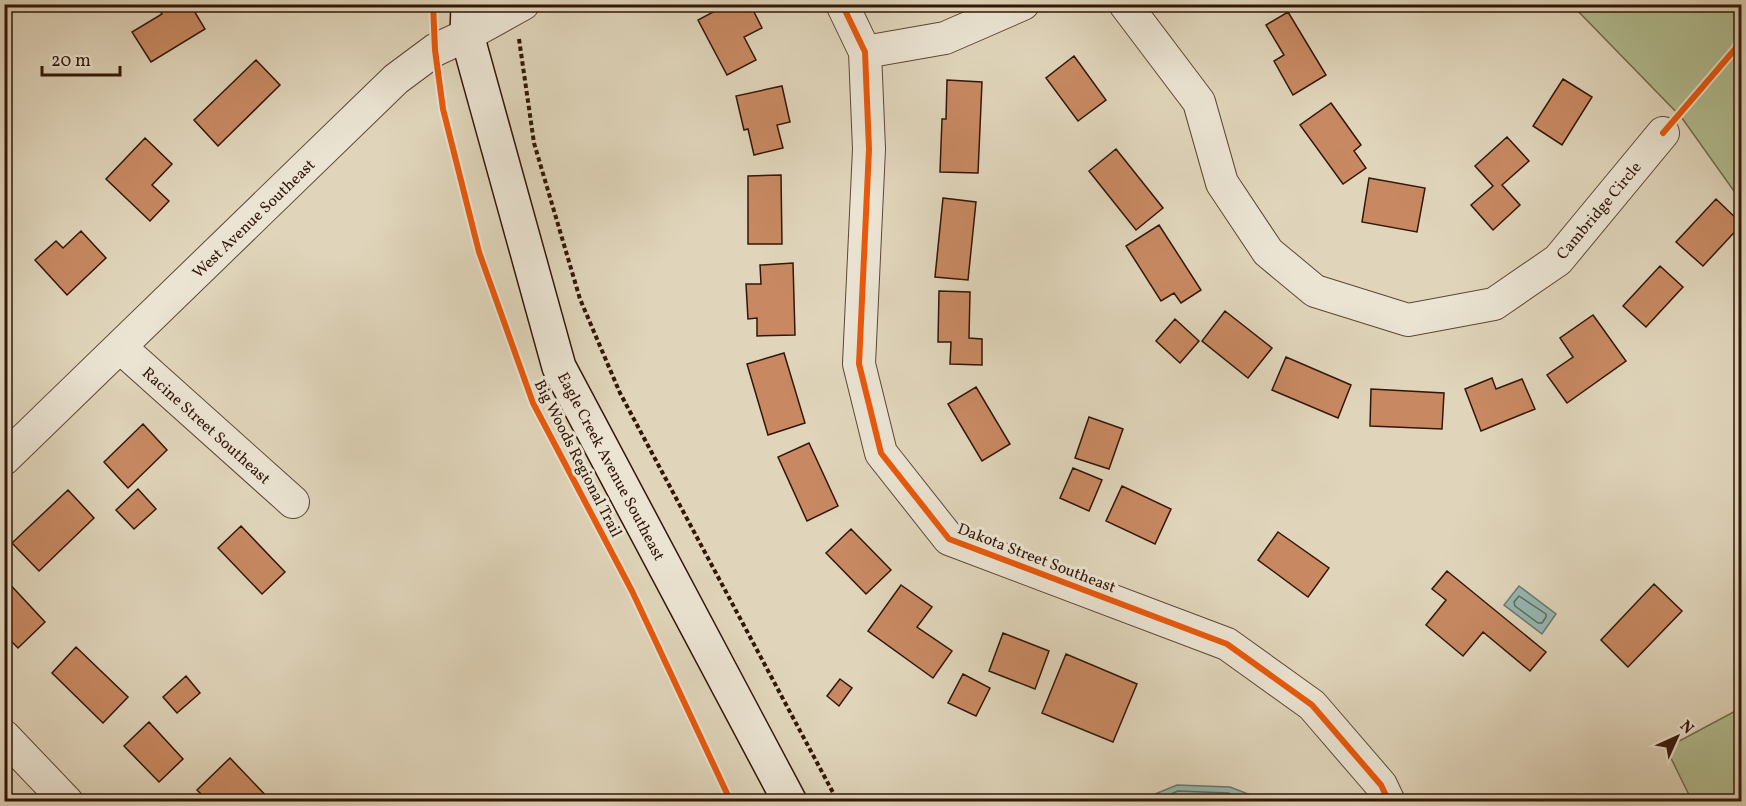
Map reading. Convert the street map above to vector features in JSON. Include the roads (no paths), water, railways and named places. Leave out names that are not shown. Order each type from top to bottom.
[{"type":"main road","name":"Eagle Creek Avenue Southeast","points":[[467,20],[559,367],[790,801]]},
{"type":"street","name":"Dakota Street Southeast","points":[[842,4],[865,52],[869,149],[859,364],[881,453],[949,539],[1227,644],[1312,705],[1381,785],[1389,801]]},
{"type":"street","points":[[865,52],[945,38],[1023,4]]},
{"type":"street","name":"Cambridge Circle","points":[[1125,4],[1199,102],[1222,183],[1268,252],[1315,291],[1408,320],[1494,304],[1558,260],[1663,133]]},
{"type":"street","name":"West Avenue Southeast","points":[[4,459],[396,79],[435,50],[467,20],[519,7]]},
{"type":"street","name":"Racine Street Southeast","points":[[120,347],[293,502]]},
{"type":"street","points":[[4,736],[67,801]]},
{"type":"water","points":[[1519,586],[1556,614],[1542,634],[1504,605]]},
{"type":"water","points":[[1177,785],[1230,787],[1266,801],[1138,801]]}]
